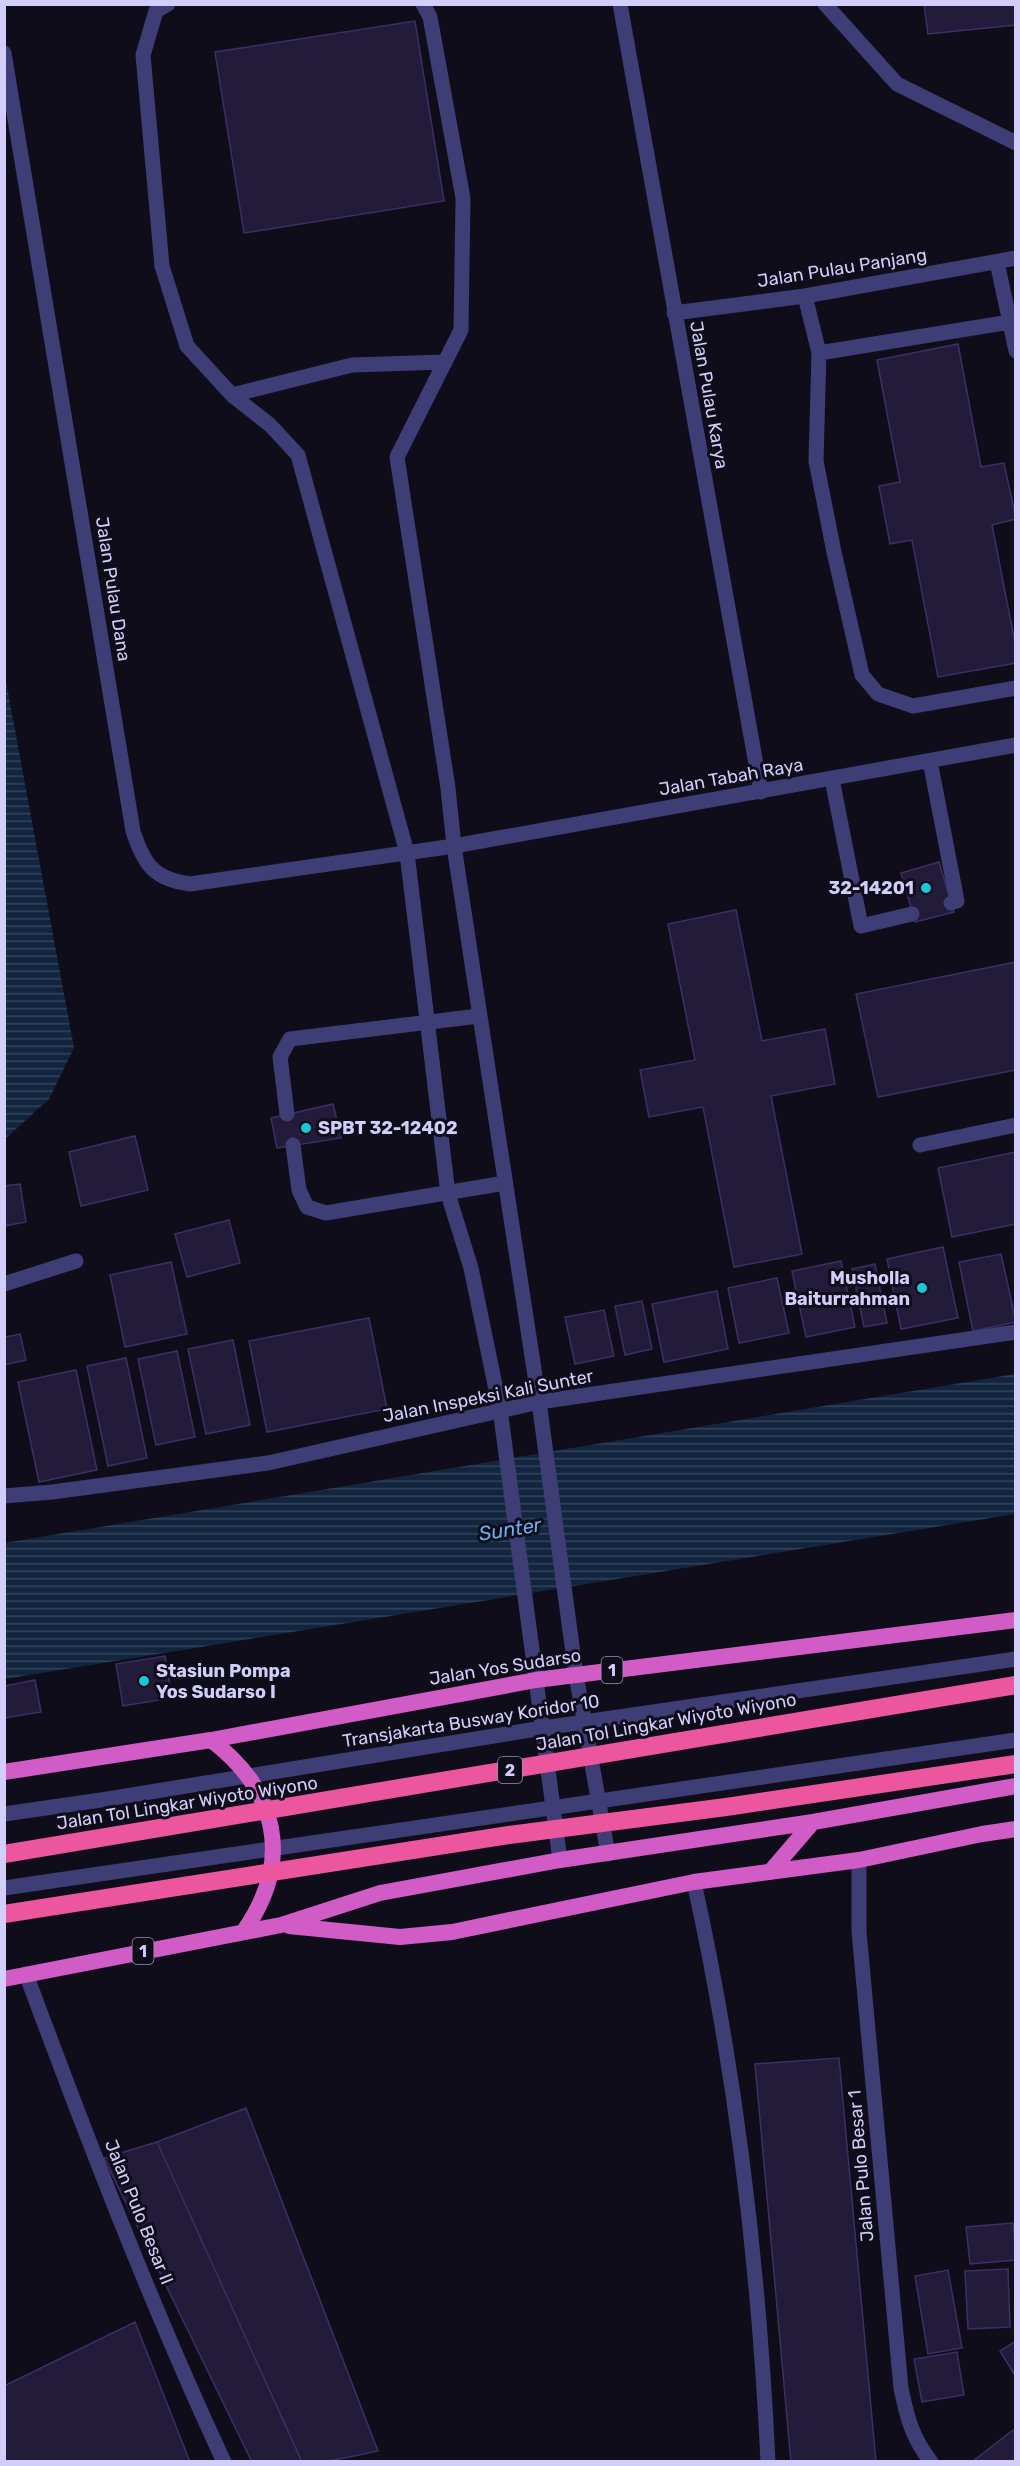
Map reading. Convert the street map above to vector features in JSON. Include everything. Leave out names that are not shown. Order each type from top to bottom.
[{"type":"highway","name":"Jalan Yos Sudarso","points":[[4,1772],[211,1740],[536,1680],[1016,1620]]},
{"type":"highway","name":"Jalan Tol Lingkar Wiyoto Wiyono","points":[[4,1854],[1016,1685]]},
{"type":"highway","points":[[211,1740],[232,1756],[250,1776],[267,1810],[273,1848],[272,1870],[257,1912],[244,1931]]},
{"type":"highway","points":[[4,1914],[509,1835],[726,1807],[1016,1764]]},
{"type":"highway","name":"1","points":[[4,1979],[281,1925],[380,1893],[560,1860],[813,1822],[1016,1786]]},
{"type":"highway","points":[[770,1872],[813,1822]]},
{"type":"highway","name":"1","points":[[281,1925],[400,1937],[452,1932],[694,1882],[859,1860],[1016,1829]]},
{"type":"street","points":[[168,4],[156,11],[143,56],[162,266],[187,346],[232,395],[270,425],[298,455],[407,854],[448,1194],[471,1268],[500,1409],[560,1860]]},
{"type":"street","points":[[423,4],[430,17],[463,198],[461,330],[397,457],[448,788],[465,927],[539,1402],[576,1675],[608,1854]]},
{"type":"street","name":"Jalan Pulau Karya","points":[[620,4],[761,792]]},
{"type":"street","points":[[825,4],[897,84],[1016,143]]},
{"type":"street","name":"Jalan Pulau Dana","points":[[4,53],[133,831],[139,850],[152,869],[171,881],[190,884],[454,846]]},
{"type":"street","name":"Jalan Pulau Panjang","points":[[674,313],[805,296],[1016,258]]},
{"type":"street","points":[[997,262],[1012,322],[1016,351]]},
{"type":"street","points":[[805,296],[819,353],[816,461],[862,675],[879,694],[913,706],[1016,688]]},
{"type":"street","points":[[819,353],[1012,322]]},
{"type":"street","points":[[232,395],[352,365],[444,362]]},
{"type":"street","name":"Jalan Tabah Raya","points":[[454,846],[761,792],[833,783],[931,765],[1016,745]]},
{"type":"street","points":[[931,765],[957,901],[951,903]]},
{"type":"street","points":[[833,783],[861,926],[912,914]]},
{"type":"street","points":[[287,1114],[280,1057],[290,1039],[479,1016]]},
{"type":"street","points":[[920,1145],[1016,1125]]},
{"type":"street","points":[[293,1145],[299,1190],[307,1207],[326,1213],[505,1183]]},
{"type":"street","points":[[4,1284],[76,1261]]},
{"type":"street","name":"Jalan Inspeksi Kali Sunter","points":[[4,1496],[52,1492],[268,1463],[539,1402],[1016,1332]]},
{"type":"street","name":"Transjakarta Busway Koridor 10","points":[[4,1814],[543,1728],[1016,1659]]},
{"type":"street","points":[[4,1888],[1016,1740]]},
{"type":"street","name":"Jalan Pulo Besar 1","points":[[859,1860],[859,1932],[901,2388],[908,2424],[918,2444],[931,2462]]},
{"type":"street","points":[[694,1882],[715,1977],[747,2200],[764,2369],[768,2462]]},
{"type":"street","name":"Jalan Pulo Besar II","points":[[26,1974],[71,2095],[152,2297],[224,2462]]},
{"type":"water","points":[[4,671],[74,1048],[49,1099],[5,1139]]},
{"type":"water","name":"Sunter","points":[[1015,1374],[1015,1514],[5,1679],[4,1543]]},
{"type":"building","points":[[924,4],[1016,4],[1016,25],[928,34]]},
{"type":"building","points":[[415,21],[444,201],[244,233],[215,52]]},
{"type":"building","points":[[958,344],[981,467],[1004,463],[1016,519],[992,525],[1016,648],[1016,663],[938,677],[912,540],[890,544],[879,486],[900,482],[877,360]]},
{"type":"building","name":"32-14201","points":[[939,862],[954,912],[915,922],[901,873]]},
{"type":"building","points":[[736,910],[762,1041],[825,1029],[835,1084],[771,1096],[802,1254],[734,1267],[703,1107],[649,1117],[640,1070],[695,1060],[668,924]]},
{"type":"building","points":[[1016,962],[1016,1070],[878,1097],[856,994]]},
{"type":"building","name":"SPBT 32-12402","points":[[333,1104],[341,1138],[277,1148],[271,1118]]},
{"type":"building","points":[[135,1136],[148,1190],[81,1206],[69,1152]]},
{"type":"building","points":[[1016,1152],[1016,1224],[952,1237],[938,1168]]},
{"type":"building","points":[[20,1184],[26,1222],[4,1226],[4,1186]]},
{"type":"building","points":[[229,1220],[240,1263],[187,1277],[175,1234]]},
{"type":"building","name":"Musholla Baiturrahman","points":[[943,1247],[958,1318],[901,1329],[887,1259]]},
{"type":"building","points":[[1001,1254],[1016,1322],[973,1331],[959,1262]]},
{"type":"building","points":[[841,1261],[855,1327],[806,1337],[792,1271]]},
{"type":"building","points":[[171,1262],[187,1334],[125,1347],[110,1275]]},
{"type":"building","points":[[875,1264],[887,1323],[864,1327],[852,1269]]},
{"type":"building","points":[[777,1278],[789,1333],[739,1343],[728,1288]]},
{"type":"building","points":[[717,1291],[728,1349],[664,1362],[652,1304]]},
{"type":"building","points":[[642,1301],[652,1349],[625,1355],[615,1306]]},
{"type":"building","points":[[604,1310],[614,1356],[575,1364],[565,1317]]},
{"type":"building","points":[[369,1318],[387,1409],[267,1432],[249,1341]]},
{"type":"building","points":[[20,1334],[26,1360],[4,1365],[4,1337]]},
{"type":"building","points":[[233,1340],[250,1425],[206,1434],[188,1349]]},
{"type":"building","points":[[177,1351],[195,1437],[156,1445],[138,1359]]},
{"type":"building","points":[[126,1358],[147,1458],[108,1466],[87,1366]]},
{"type":"building","points":[[76,1370],[97,1470],[39,1482],[18,1382]]},
{"type":"building","name":"Stasiun Pompa Yos Sudarso I","points":[[165,1656],[172,1698],[123,1706],[116,1664]]},
{"type":"building","points":[[35,1680],[41,1712],[4,1718],[4,1686]]},
{"type":"building","points":[[839,2058],[876,2462],[791,2462],[755,2064]]},
{"type":"building","points":[[246,2108],[378,2451],[325,2462],[302,2462],[157,2142]]},
{"type":"building","points":[[157,2142],[302,2462],[252,2462],[104,2158]]},
{"type":"building","points":[[1013,2223],[1016,2260],[970,2264],[966,2227]]},
{"type":"building","points":[[1008,2269],[1010,2327],[968,2329],[965,2271]]},
{"type":"building","points":[[948,2270],[962,2348],[928,2354],[915,2276]]},
{"type":"building","points":[[135,2322],[190,2462],[4,2462],[4,2386]]},
{"type":"building","points":[[1016,2341],[1016,2377],[1000,2351]]},
{"type":"building","points":[[957,2352],[964,2395],[922,2402],[914,2359]]},
{"type":"building","points":[[1013,2430],[1016,2433],[1016,2462],[972,2462]]},
{"type":"place","name":"32-14201","points":[[926,888]]},
{"type":"place","name":"SPBT 32-12402","points":[[306,1128]]},
{"type":"place","name":"Musholla Baiturrahman","points":[[922,1288]]},
{"type":"place","name":"Stasiun Pompa Yos Sudarso I","points":[[144,1681]]}]
